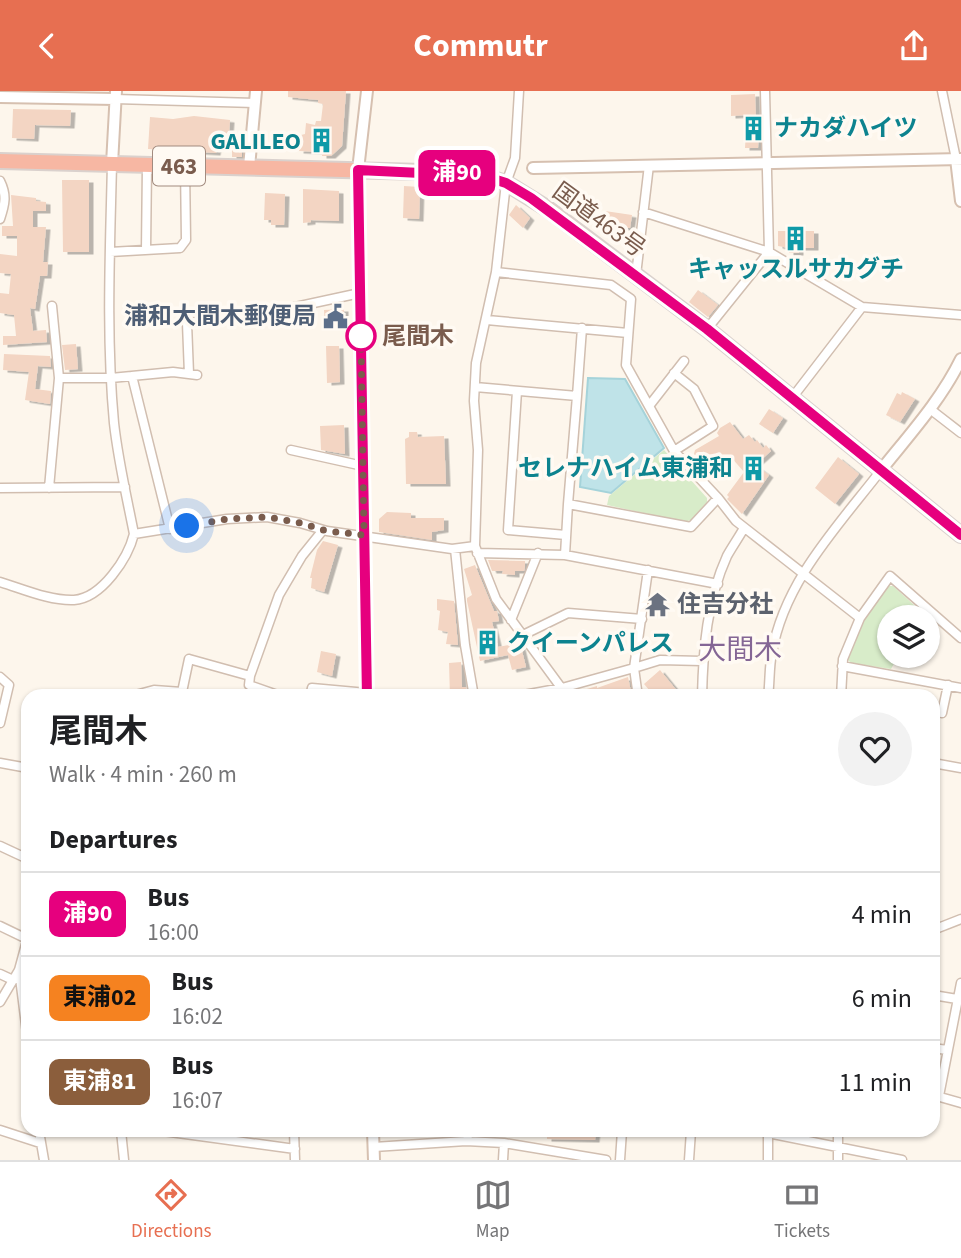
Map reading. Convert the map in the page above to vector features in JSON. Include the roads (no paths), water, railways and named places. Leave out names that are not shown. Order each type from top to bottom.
[{"type":"highway","name":"国道463号","points":[[0,161],[460,173],[484,176],[506,183],[548,209],[707,329],[961,535]]},
{"type":"street","points":[[367,91],[358,170],[367,689]]},
{"type":"street","points":[[519,91],[515,158],[506,183],[496,272],[477,363],[476,549],[492,593],[562,688]]},
{"type":"street","points":[[707,329],[769,251],[765,91]]},
{"type":"street","points":[[942,91],[958,159],[961,201]]},
{"type":"street","points":[[5,95],[256,97],[249,167]]},
{"type":"street","points":[[0,582],[61,599],[78,600],[108,580],[122,564],[130,550],[134,534],[114,426],[111,378],[110,252],[116,95]]},
{"type":"street","points":[[533,168],[958,159]]},
{"type":"street","points":[[146,250],[147,165]]},
{"type":"street","points":[[636,275],[649,165]]},
{"type":"street","points":[[110,252],[180,248],[186,240],[184,166]]},
{"type":"street","points":[[0,181],[5,192],[5,205],[0,219]]},
{"type":"street","points":[[643,212],[769,251],[862,307],[961,315]]},
{"type":"street","points":[[496,272],[611,285],[631,299],[626,365],[674,451],[736,521],[860,618]]},
{"type":"street","points":[[59,377],[111,378],[173,372],[193,374],[187,323],[253,316],[360,293]]},
{"type":"street","points":[[49,488],[59,377],[52,306]]},
{"type":"street","points":[[792,398],[862,307]]},
{"type":"street","points":[[487,320],[628,333]]},
{"type":"street","points":[[565,555],[582,328]]},
{"type":"street","points":[[769,689],[772,653],[784,610],[802,573],[930,409],[952,378],[961,359]]},
{"type":"street","points":[[649,406],[684,361]]},
{"type":"street","points":[[674,373],[694,389],[713,426],[674,451]]},
{"type":"street","points":[[132,376],[170,529]]},
{"type":"street","points":[[475,387],[577,396]]},
{"type":"street","points":[[517,391],[508,530],[566,535]]},
{"type":"street","points":[[930,409],[961,433]]},
{"type":"street","points":[[291,450],[363,466]]},
{"type":"street","points":[[0,488],[125,487]]},
{"type":"street","points":[[568,504],[691,527],[718,498]]},
{"type":"street","points":[[134,534],[255,517],[289,520],[323,530],[455,549],[565,555],[718,585]]},
{"type":"street","points":[[702,689],[702,661],[708,619],[727,557],[744,528]]},
{"type":"street","points":[[260,689],[249,685],[250,676],[279,596],[302,556],[323,530]]},
{"type":"street","points":[[455,549],[462,621],[473,689]]},
{"type":"street","points":[[511,620],[538,553]]},
{"type":"street","points":[[637,689],[634,668],[649,570]]},
{"type":"street","points":[[841,689],[842,666],[852,633],[890,576],[961,638]]},
{"type":"street","points":[[523,635],[568,613],[642,619]]},
{"type":"street","points":[[183,689],[188,659],[250,676]]},
{"type":"street","points":[[557,689],[660,660],[702,661]]},
{"type":"street","points":[[842,666],[961,688]]},
{"type":"street","points":[[0,677],[9,685],[0,723]]},
{"type":"street","points":[[940,712],[947,685]]},
{"type":"street","points":[[0,763],[21,767]]},
{"type":"street","points":[[940,764],[961,768]]},
{"type":"street","points":[[0,846],[21,856]]},
{"type":"street","points":[[940,927],[961,919]]},
{"type":"street","points":[[0,926],[21,935]]},
{"type":"street","points":[[0,1002],[21,962]]},
{"type":"street","points":[[19,970],[21,986]]},
{"type":"street","points":[[0,974],[13,980]]},
{"type":"street","points":[[940,1079],[961,983]]},
{"type":"street","points":[[940,996],[957,999]]},
{"type":"street","points":[[940,1049],[947,1050]]},
{"type":"street","points":[[940,1097],[961,1103]]},
{"type":"street","points":[[0,1130],[21,1137]]},
{"type":"street","points":[[22,1137],[40,1143]]},
{"type":"street","points":[[40,1137],[44,1160]]},
{"type":"street","points":[[122,1137],[124,1160]]},
{"type":"street","points":[[207,1137],[295,1149]]},
{"type":"street","points":[[294,1137],[295,1160]]},
{"type":"street","points":[[373,1137],[374,1160]]},
{"type":"street","points":[[468,1137],[468,1142]]},
{"type":"street","points":[[620,1160],[622,1137]]},
{"type":"street","points":[[689,1160],[691,1137]]},
{"type":"street","points":[[768,1137],[768,1160]]},
{"type":"street","points":[[793,1137],[902,1160]]},
{"type":"street","points":[[838,1137],[838,1160]]},
{"type":"street","points":[[374,1147],[468,1142],[504,1143],[606,1160]]},
{"type":"street","points":[[503,1160],[504,1143]]},
{"type":"water","points":[[588,378],[625,379],[664,448],[611,493],[580,487]]},
{"type":"place","name":"ナカダハイツ","points":[[754,128]]},
{"type":"place","name":"GALILEO","points":[[321,141]]},
{"type":"place","name":"キャッスルサカグチ","points":[[796,238]]},
{"type":"place","name":"浦和大間木郵便局","points":[[336,316]]},
{"type":"place","name":"尾間木","points":[[361,336]]},
{"type":"place","name":"セレナハイム東浦和","points":[[753,468]]},
{"type":"place","name":"住吉分社","points":[[657,604]]},
{"type":"place","name":"クイーンパレス","points":[[487,643]]},
{"type":"district","name":"大間木","points":[[740,650]]}]
